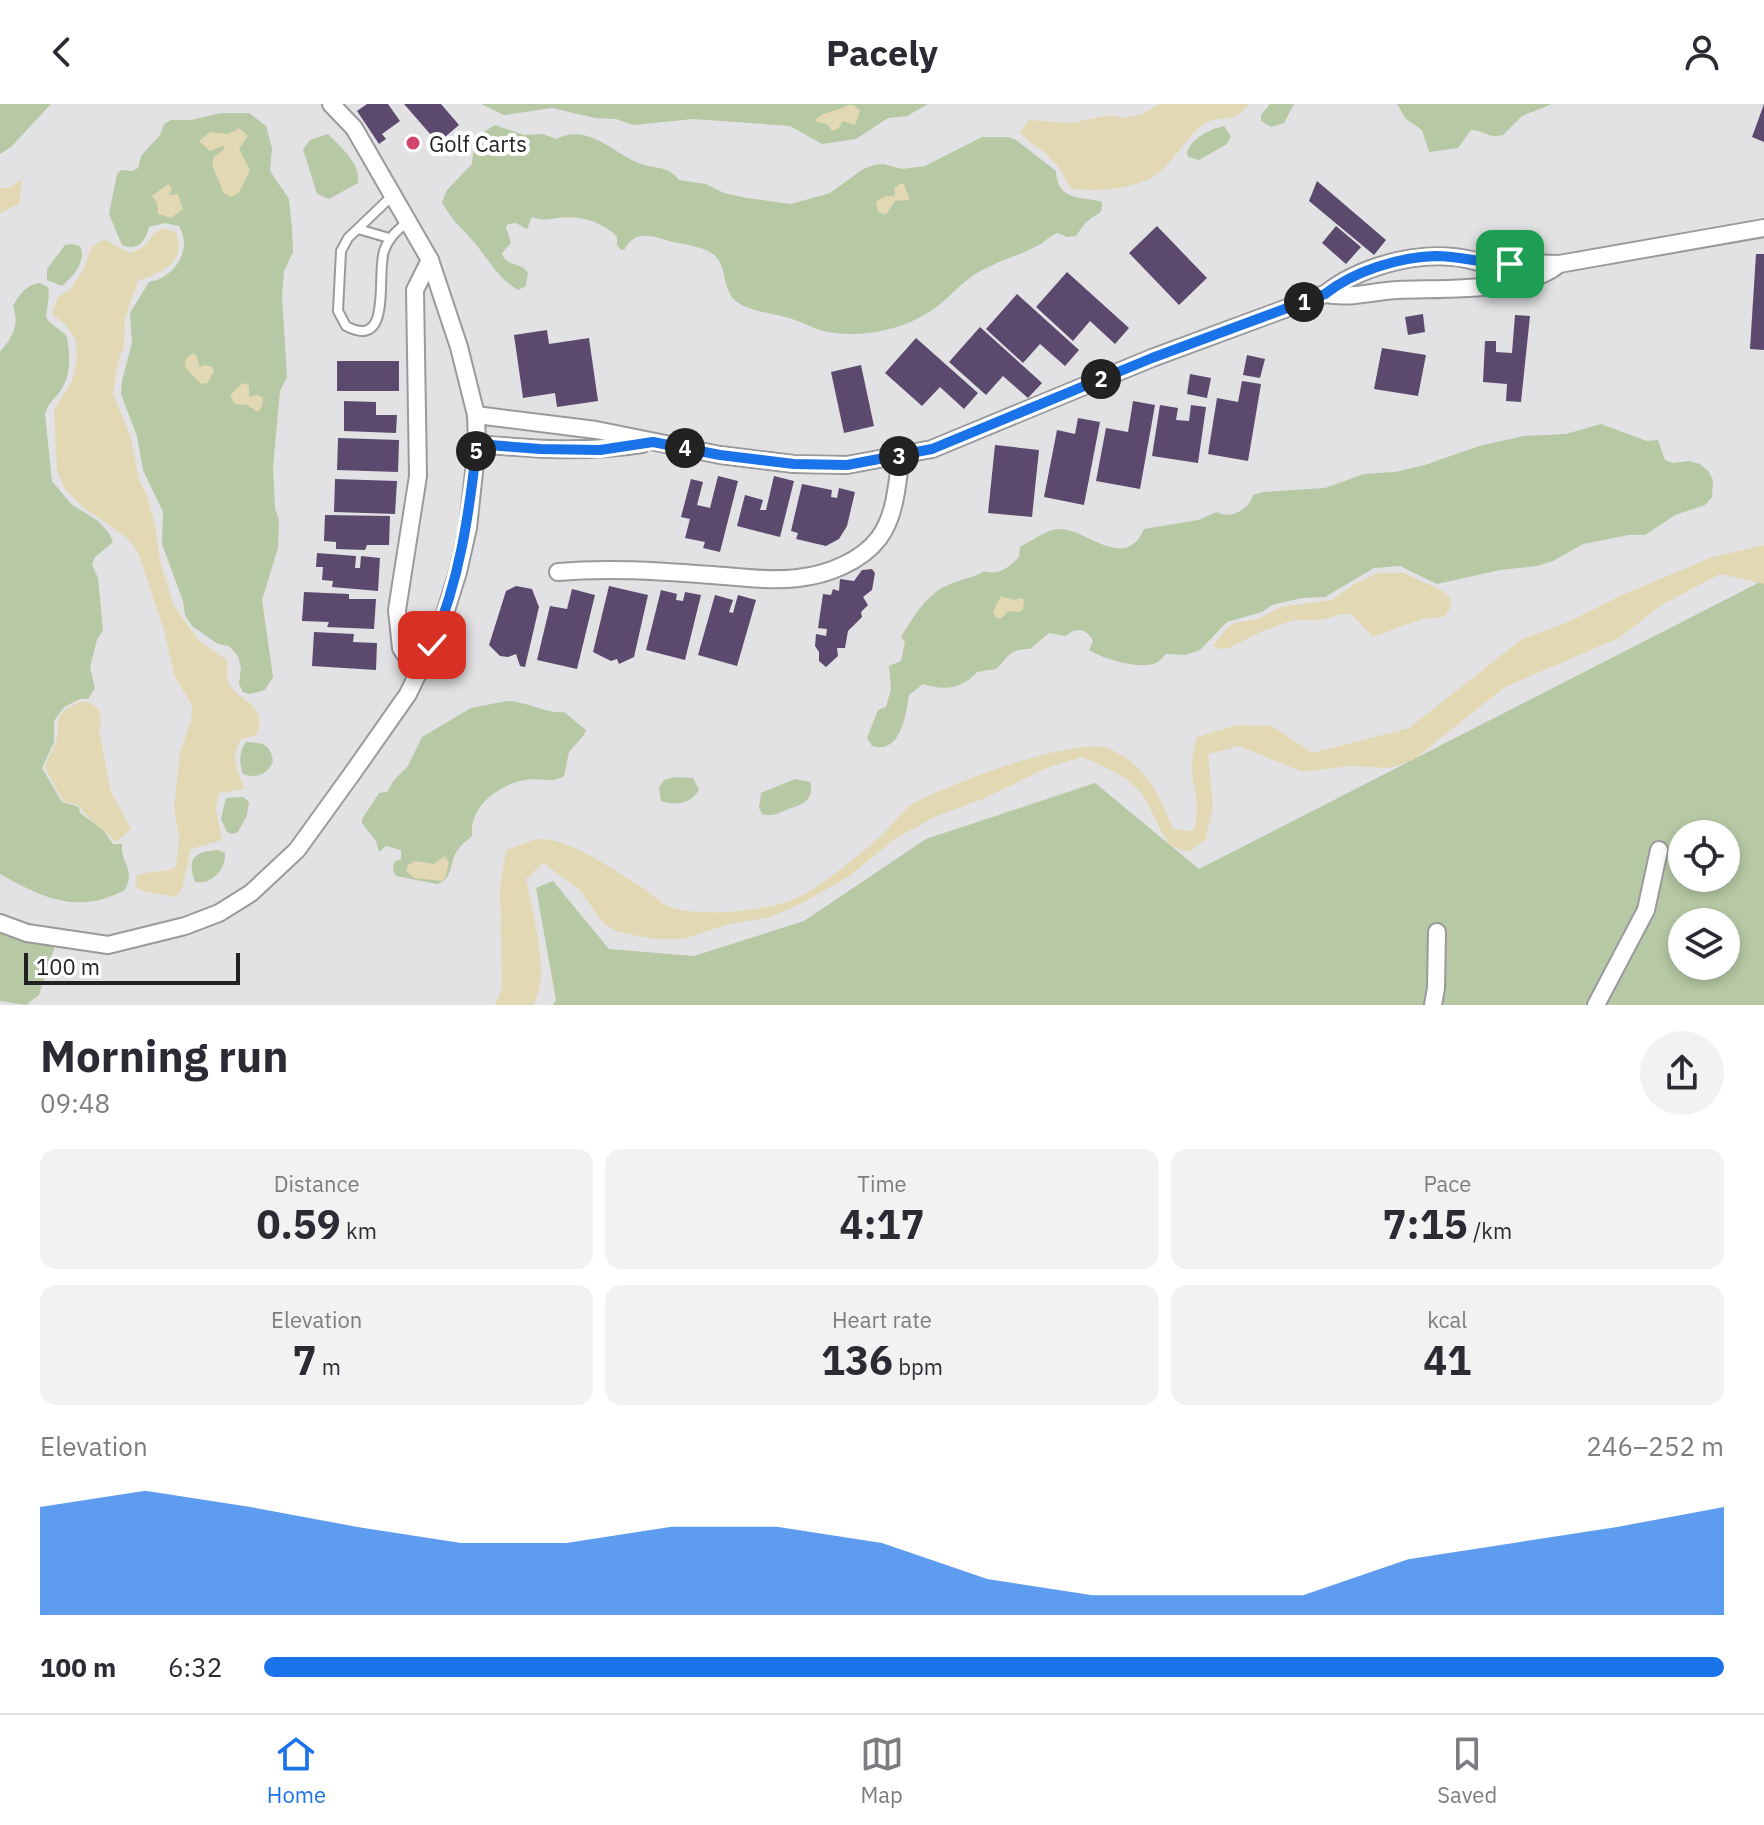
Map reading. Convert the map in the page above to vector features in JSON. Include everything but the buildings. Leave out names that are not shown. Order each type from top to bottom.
[{"type":"street","points":[[0,923],[27,933],[108,945],[185,926],[219,913],[251,893],[297,850],[400,705],[420,672],[442,623],[468,528],[477,444],[476,415],[459,347],[430,260],[354,128],[331,104]]},
{"type":"street","points":[[476,415],[596,430],[720,455],[794,464],[847,465],[932,449],[1152,358],[1325,294],[1342,280],[1403,260],[1434,256],[1458,257],[1486,264],[1559,264],[1764,228]]},
{"type":"street","points":[[420,672],[401,648],[397,610],[418,476],[415,290],[430,260]]},
{"type":"street","points":[[1325,294],[1342,297],[1398,290],[1471,288],[1537,277],[1559,264]]},
{"type":"street","points":[[477,444],[600,450],[653,442]]},
{"type":"street","points":[[558,572],[599,568],[798,578],[837,568],[861,556],[878,539],[891,516],[901,456]]},
{"type":"street","points":[[1596,1005],[1646,910],[1659,850]]},
{"type":"street","points":[[1433,1005],[1437,932]]},
{"type":"lane","points":[[392,196],[342,246],[338,311],[341,320],[353,330],[370,330],[376,325],[382,260],[389,238],[407,222]]},
{"type":"lane","points":[[358,229],[389,238]]},
{"type":"green space","points":[[0,104],[51,104],[11,147],[0,154]]},
{"type":"green space","points":[[481,104],[928,104],[907,116],[888,118],[856,139],[822,144],[790,126],[693,119],[633,125],[552,108],[504,115]]},
{"type":"green space","points":[[1270,104],[1294,104],[1284,123],[1271,127],[1261,121],[1261,115]]},
{"type":"green space","points":[[1397,104],[1552,104],[1522,116],[1503,135],[1493,136],[1471,130],[1458,148],[1429,152],[1422,130],[1406,119]]},
{"type":"green space","points":[[221,113],[249,113],[266,126],[272,148],[270,171],[289,199],[292,229],[293,252],[284,271],[282,296],[287,377],[280,391],[273,467],[275,508],[279,520],[278,548],[262,600],[273,677],[265,690],[250,694],[243,692],[239,684],[241,668],[238,656],[229,646],[218,644],[192,626],[185,615],[183,601],[162,544],[163,512],[143,470],[137,436],[121,394],[132,343],[130,313],[149,282],[174,269],[183,253],[183,235],[179,226],[165,223],[149,227],[143,241],[137,246],[128,247],[122,245],[109,214],[117,174],[121,170],[138,168],[141,156],[160,135],[164,124],[171,120],[191,120]]},
{"type":"green space","points":[[495,125],[524,135],[543,134],[556,139],[571,134],[587,136],[638,163],[668,171],[679,180],[706,184],[724,193],[747,198],[791,204],[830,193],[863,169],[874,165],[902,169],[925,166],[982,137],[1008,137],[1056,171],[1057,181],[1066,193],[1102,202],[1102,207],[1076,236],[1057,233],[1037,246],[979,272],[915,320],[872,333],[843,334],[819,330],[737,302],[729,291],[721,264],[709,251],[653,236],[634,238],[621,250],[617,237],[611,231],[582,218],[532,217],[527,229],[516,223],[508,224],[506,227],[511,243],[502,253],[506,260],[528,273],[526,286],[518,290],[499,274],[442,202],[447,190],[472,164],[474,146],[485,131]]},
{"type":"green space","points":[[1224,126],[1231,136],[1227,144],[1199,160],[1188,157],[1189,147],[1197,138]]},
{"type":"green space","points":[[328,134],[349,156],[358,176],[358,183],[329,199],[317,194],[303,149],[310,140]]},
{"type":"green space","points":[[65,245],[80,246],[82,252],[78,268],[62,286],[47,280],[47,269]]},
{"type":"green space","points":[[39,283],[48,287],[47,319],[67,337],[69,351],[66,380],[45,414],[52,481],[71,504],[98,521],[113,542],[95,557],[92,565],[98,578],[103,630],[90,667],[95,688],[88,699],[80,699],[64,707],[54,721],[54,742],[42,768],[62,802],[79,807],[80,813],[103,830],[113,844],[122,844],[129,876],[125,890],[91,901],[76,902],[46,896],[0,874],[0,352],[14,331],[16,319],[13,306],[23,291]]},
{"type":"green space","points":[[1601,424],[1647,441],[1658,440],[1665,460],[1700,464],[1713,480],[1712,497],[1705,505],[1675,515],[1645,535],[1583,544],[1537,566],[1500,570],[1437,584],[1400,566],[1374,568],[1325,597],[1302,598],[1272,605],[1262,612],[1227,622],[1200,650],[1185,655],[1166,654],[1149,665],[1112,660],[1089,650],[1093,641],[1081,630],[1066,636],[1049,633],[1030,649],[1013,652],[996,669],[977,672],[959,685],[945,688],[923,684],[909,695],[900,732],[889,745],[872,746],[867,738],[878,710],[886,707],[891,689],[889,666],[901,661],[905,642],[901,637],[926,601],[952,583],[984,571],[1003,570],[1019,557],[1020,547],[1045,533],[1061,529],[1106,546],[1127,547],[1136,541],[1144,529],[1198,520],[1217,512],[1233,514],[1248,505],[1253,495],[1263,492],[1325,488],[1364,474],[1395,472],[1425,465],[1479,446],[1524,436],[1566,434]]},
{"type":"green space","points":[[1764,580],[1764,1005],[553,1005],[556,1000],[536,888],[553,881],[609,949],[694,956],[804,921],[926,839],[1095,783],[1199,869]]},
{"type":"green space","points":[[507,701],[564,712],[586,730],[569,752],[564,776],[510,784],[490,796],[476,814],[472,836],[457,851],[449,874],[442,882],[437,884],[396,876],[394,862],[401,859],[401,850],[386,846],[379,852],[362,819],[379,793],[387,792],[408,766],[422,737],[471,708]]},
{"type":"green space","points":[[246,742],[261,744],[270,751],[273,761],[261,774],[243,774],[240,757]]},
{"type":"green space","points":[[693,778],[699,790],[682,803],[661,801],[659,787],[664,780]]},
{"type":"green space","points":[[795,779],[810,782],[809,797],[776,814],[762,814],[759,808],[761,793]]},
{"type":"green space","points":[[243,797],[249,802],[247,815],[238,832],[232,834],[227,832],[221,819],[226,798]]},
{"type":"green space","points":[[218,850],[225,853],[225,859],[217,875],[207,881],[195,882],[192,874],[194,857]]},
{"type":"green space","points":[[0,930],[55,946],[39,995],[26,1005],[0,1001]]},
{"type":"sand","points":[[1159,104],[1250,104],[1235,116],[1215,119],[1200,127],[1158,173],[1122,188],[1071,189],[1054,162],[1020,132],[1029,120],[1071,123],[1109,115],[1124,118],[1145,113]]},
{"type":"sand","points":[[849,105],[860,111],[855,125],[843,121],[838,129],[832,131],[827,124],[817,122],[816,119],[823,114]]},
{"type":"sand","points":[[239,128],[248,136],[239,149],[250,170],[239,193],[231,197],[223,193],[213,164],[215,156],[225,147],[210,151],[199,141],[210,132],[228,134]]},
{"type":"sand","points":[[22,179],[19,204],[0,213],[0,188],[9,188]]},
{"type":"sand","points":[[168,184],[172,189],[169,195],[178,194],[183,209],[171,218],[158,214],[157,203],[152,196]]},
{"type":"sand","points":[[904,184],[910,200],[895,201],[886,215],[878,212],[876,202],[893,196],[894,188]]},
{"type":"sand","points":[[163,228],[176,232],[178,252],[164,270],[138,281],[125,318],[124,347],[118,362],[113,394],[131,438],[139,480],[147,496],[160,561],[174,606],[199,641],[227,660],[228,681],[255,709],[259,723],[257,735],[241,739],[236,753],[244,789],[219,793],[216,810],[222,840],[191,849],[182,888],[175,897],[135,887],[137,876],[176,867],[179,838],[174,807],[180,752],[191,721],[192,705],[175,677],[164,630],[138,552],[126,537],[83,507],[65,489],[57,471],[54,410],[72,381],[77,360],[76,341],[66,325],[52,314],[58,297],[71,289],[82,272],[92,247],[104,239],[130,253],[141,248]]},
{"type":"sand","points":[[192,353],[196,355],[200,367],[212,367],[214,371],[208,383],[201,384],[185,367],[186,359]]},
{"type":"sand","points":[[246,383],[249,397],[257,395],[263,398],[258,412],[247,405],[235,404],[230,396]]},
{"type":"sand","points":[[1764,545],[1764,584],[1720,574],[1663,604],[1619,638],[1505,687],[1413,760],[1390,768],[1350,766],[1303,772],[1239,746],[1208,754],[1213,806],[1206,839],[1189,852],[1170,846],[1146,800],[1133,785],[1082,757],[1046,768],[985,798],[937,816],[896,838],[848,877],[802,903],[771,917],[729,924],[683,939],[652,939],[615,931],[601,921],[581,891],[543,863],[526,879],[541,961],[538,992],[533,1005],[495,1005],[502,988],[500,886],[506,850],[527,842],[551,840],[579,850],[667,906],[680,910],[727,912],[760,908],[798,898],[824,881],[877,839],[907,808],[927,796],[1011,764],[1071,749],[1095,747],[1112,750],[1135,765],[1157,794],[1173,829],[1193,831],[1197,803],[1192,761],[1197,737],[1237,725],[1272,726],[1312,753],[1409,728],[1522,639],[1568,622],[1624,594],[1713,557]]},
{"type":"sand","points":[[1378,573],[1404,573],[1441,590],[1451,599],[1450,609],[1443,617],[1422,619],[1373,637],[1351,614],[1342,614],[1321,620],[1294,620],[1229,648],[1213,646],[1234,623],[1258,619],[1281,607],[1332,600],[1356,583]]},
{"type":"sand","points":[[1001,596],[1014,600],[1022,598],[1023,610],[1008,611],[1002,618],[996,618],[993,611]]},
{"type":"sand","points":[[79,702],[91,703],[98,709],[111,792],[131,829],[116,842],[79,805],[63,801],[45,768],[55,744],[59,716]]},
{"type":"sand","points":[[445,856],[449,863],[442,881],[414,878],[406,871],[408,865],[415,861],[434,864]]},
{"type":"place","name":"Golf Carts","points":[[413,143]]},
{"type":"route","points":[[432,645],[458,572],[468,528],[477,444],[600,450],[653,442],[720,455],[794,464],[847,465],[901,456],[932,449],[1152,358],[1325,294],[1342,280],[1403,260],[1434,256],[1458,257],[1486,264],[1510,264]]}]
